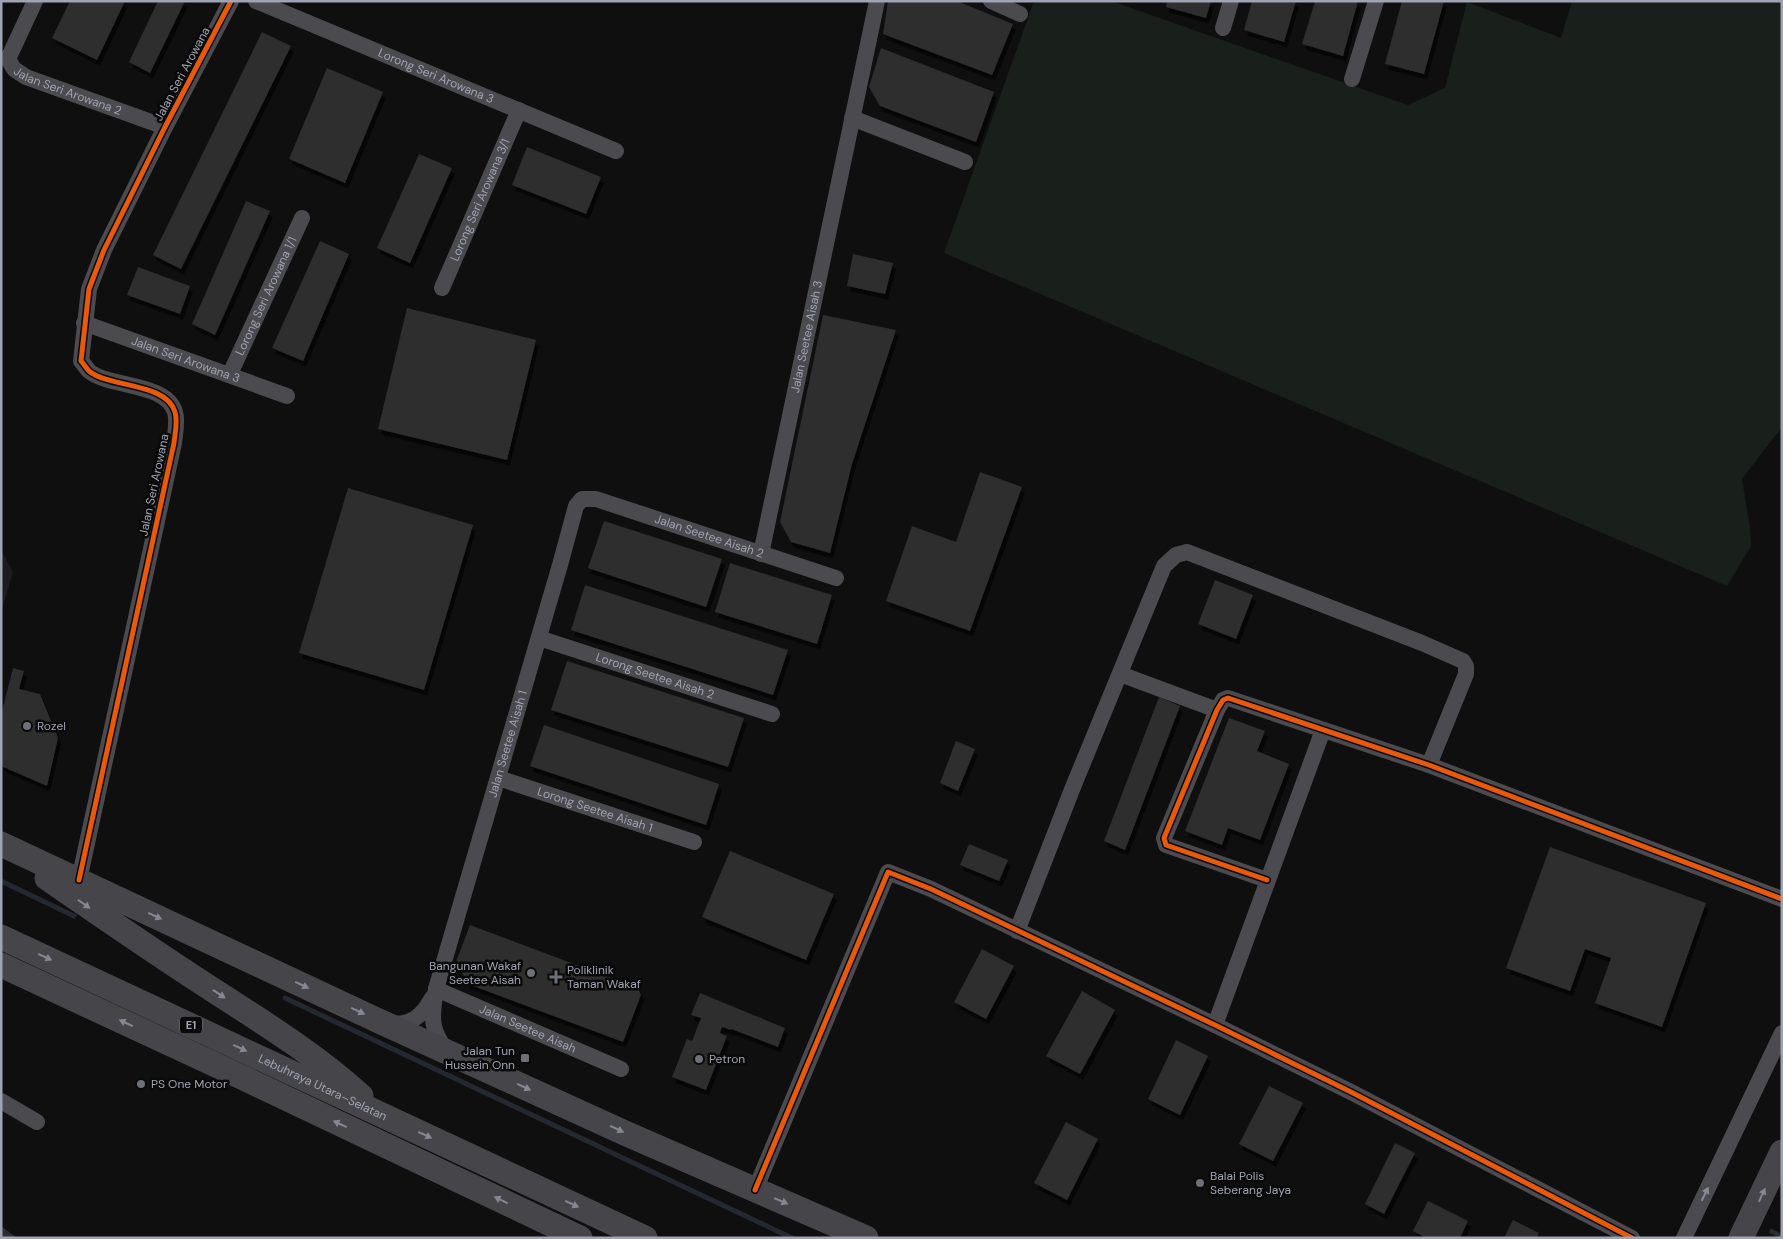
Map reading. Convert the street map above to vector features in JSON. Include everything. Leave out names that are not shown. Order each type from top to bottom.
[{"type":"highway","points":[[1,845],[381,1022],[628,1134],[866,1238]]},
{"type":"highway","points":[[1,845],[137,940],[298,1046],[342,1079],[381,1115]]},
{"type":"highway","name":"Lebuhraya Utara–Selatan","points":[[1,937],[645,1238]]},
{"type":"highway","name":"Lebuhraya Utara–Selatan","points":[[1,965],[224,1069],[569,1235]]},
{"type":"highway","points":[[1741,1238],[1782,1152]]},
{"type":"street","name":"Jalan Seri Arowana 2","points":[[35,1],[8,59],[14,69],[26,77],[165,127]]},
{"type":"street","name":"Jalan Seri Arowana","points":[[79,880],[174,443],[176,424],[175,412],[169,401],[152,392],[98,376],[89,371],[81,361],[89,289],[104,250],[165,127],[232,1]]},
{"type":"street","name":"Lorong Seri Arowana 3","points":[[256,1],[616,151]]},
{"type":"street","name":"Jalan Seetee Aisah 3","points":[[761,554],[877,1]]},
{"type":"street","points":[[992,1],[1020,14]]},
{"type":"street","points":[[1222,28],[1231,1]]},
{"type":"street","points":[[1352,79],[1376,1]]},
{"type":"street","name":"Lorong Seri Arowana 3/1","points":[[442,288],[519,110]]},
{"type":"street","points":[[852,118],[965,162]]},
{"type":"street","name":"Lorong Seri Arowana 1/1","points":[[230,374],[302,218]]},
{"type":"street","name":"Jalan Seri Arowana 3","points":[[84,323],[287,396]]},
{"type":"street","name":"Jalan Seetee Aisah 2","points":[[582,499],[596,500],[836,578]]},
{"type":"street","name":"Jalan Seetee Aisah 1","points":[[448,1052],[440,1043],[434,1030],[432,1015],[436,990],[576,506],[582,499]]},
{"type":"street","points":[[1017,931],[1164,566],[1176,555],[1187,552],[1422,643],[1462,661],[1466,666],[1466,674],[1429,765]]},
{"type":"street","name":"Lorong Seetee Aisah 2","points":[[539,638],[772,714]]},
{"type":"street","points":[[1120,674],[1217,710]]},
{"type":"street","points":[[1267,880],[1166,845],[1164,838],[1217,710],[1222,700],[1228,698],[1429,765],[1782,899]]},
{"type":"street","points":[[1215,1025],[1323,730]]},
{"type":"street","name":"Lorong Seetee Aisah 1","points":[[498,778],[694,842]]},
{"type":"street","points":[[755,1190],[888,872],[931,890],[1215,1025],[1351,1092],[1632,1238]]},
{"type":"street","name":"Jalan Seetee Aisah 1","points":[[381,1022],[403,1024],[415,1020],[422,1014],[436,990]]},
{"type":"street","name":"Jalan Seetee Aisah","points":[[436,990],[621,1069]]},
{"type":"street","points":[[1684,1238],[1782,1034]]},
{"type":"street","points":[[1,1101],[37,1122]]},
{"type":"shaded area","points":[[1041,1],[1111,1],[1408,105],[1445,88],[1467,2],[1561,38],[1572,1],[1782,1],[1782,427],[1742,479],[1751,546],[1727,586],[944,253],[1033,4]]},
{"type":"shaded area","points":[[1,549],[13,572],[1,613]]},
{"type":"building","points":[[70,1],[125,1],[97,60],[52,38]]},
{"type":"building","points":[[158,1],[185,1],[150,73],[129,62]]},
{"type":"building","points":[[888,1],[957,1],[1013,24],[992,75],[883,34]]},
{"type":"building","points":[[1167,1],[1211,1],[1206,18],[1166,7]]},
{"type":"building","points":[[1252,1],[1296,1],[1284,42],[1244,30]]},
{"type":"building","points":[[1315,1],[1358,1],[1343,56],[1302,44]]},
{"type":"building","points":[[1402,1],[1444,1],[1424,74],[1385,64]]},
{"type":"building","points":[[262,32],[291,46],[181,269],[153,255]]},
{"type":"building","points":[[881,48],[994,92],[976,142],[880,106],[869,87]]},
{"type":"building","points":[[327,68],[383,92],[345,183],[289,159]]},
{"type":"building","points":[[527,147],[601,177],[586,214],[512,185]]},
{"type":"building","points":[[419,154],[452,168],[410,263],[377,248]]},
{"type":"building","points":[[246,201],[270,211],[215,335],[192,324]]},
{"type":"building","points":[[320,241],[349,254],[303,361],[272,348]]},
{"type":"building","points":[[853,254],[893,263],[885,294],[847,286]]},
{"type":"building","points":[[138,267],[190,286],[180,314],[127,295]]},
{"type":"building","points":[[407,308],[536,340],[507,460],[378,429]]},
{"type":"building","points":[[823,315],[896,330],[852,464],[830,553],[791,542],[780,522]]},
{"type":"building","points":[[980,472],[1022,487],[970,631],[886,601],[912,526],[956,542]]},
{"type":"building","points":[[348,488],[473,525],[424,690],[299,653]]},
{"type":"building","points":[[604,521],[722,559],[706,607],[588,568]]},
{"type":"building","points":[[730,563],[832,595],[817,644],[715,612]]},
{"type":"building","points":[[1215,580],[1253,595],[1236,639],[1198,624]]},
{"type":"building","points":[[585,585],[788,650],[773,695],[571,630]]},
{"type":"building","points":[[567,661],[744,718],[728,767],[551,710]]},
{"type":"building","name":"Rozel","points":[[13,668],[24,671],[19,689],[40,694],[58,738],[47,786],[1,766],[1,715]]},
{"type":"building","points":[[1159,697],[1180,706],[1125,850],[1104,841]]},
{"type":"building","points":[[1229,718],[1265,731],[1257,751],[1289,764],[1260,840],[1228,828],[1222,845],[1185,831]]},
{"type":"building","points":[[544,725],[719,784],[706,825],[530,766]]},
{"type":"building","points":[[956,741],[975,749],[958,791],[940,783]]},
{"type":"building","points":[[969,844],[1008,860],[999,881],[960,865]]},
{"type":"building","points":[[1550,847],[1706,903],[1662,1027],[1595,1003],[1611,958],[1585,949],[1570,991],[1506,968]]},
{"type":"building","points":[[730,851],[834,894],[806,960],[702,917]]},
{"type":"building","name":"Bangunan Wakaf Seetee Aisah","points":[[470,925],[638,988],[641,995],[623,1042],[468,984],[456,962]]},
{"type":"building","points":[[982,949],[1014,966],[986,1019],[954,1002]]},
{"type":"building","points":[[1082,991],[1115,1010],[1080,1074],[1046,1056]]},
{"type":"building","points":[[700,993],[785,1028],[778,1047],[722,1027],[720,1033],[727,1036],[706,1090],[672,1077],[687,1039],[692,1041],[701,1018],[691,1015]]},
{"type":"building","points":[[1176,1040],[1208,1056],[1180,1115],[1148,1099]]},
{"type":"building","points":[[1269,1086],[1303,1103],[1273,1161],[1239,1144]]},
{"type":"building","points":[[1066,1122],[1098,1139],[1067,1200],[1034,1183]]},
{"type":"building","points":[[1395,1143],[1415,1153],[1384,1214],[1365,1204]]},
{"type":"building","points":[[1428,1201],[1468,1221],[1460,1238],[1426,1238],[1413,1231]]},
{"type":"building","points":[[1513,1220],[1539,1233],[1537,1238],[1504,1238]]},
{"type":"building","points":[[1,1226],[17,1238],[1,1238]]},
{"type":"waterway","points":[[1,881],[74,916]]},
{"type":"waterway","points":[[285,998],[792,1238]]},
{"type":"tunnel","points":[[1780,1238],[1782,1234]]},
{"type":"cycle path","points":[[79,880],[174,443],[176,423],[175,412],[170,402],[161,395],[98,376],[89,371],[81,361],[89,289],[104,250],[165,127],[231,1]]},
{"type":"cycle path","points":[[1267,880],[1166,845],[1164,838],[1217,710],[1223,700],[1228,698],[1429,765],[1782,899]]},
{"type":"cycle path","points":[[755,1190],[888,872],[931,889],[1215,1025],[1351,1092],[1632,1238]]},
{"type":"place","name":"Rozel","points":[[27,726]]},
{"type":"place","name":"Bangunan Wakaf Seetee Aisah","points":[[531,973]]},
{"type":"place","name":"Poliklinik Taman Wakaf","points":[[556,977]]},
{"type":"place","name":"Jalan Tun Hussein Onn","points":[[525,1058]]},
{"type":"place","name":"Petron","points":[[699,1059]]},
{"type":"place","name":"PS One Motor","points":[[141,1084]]},
{"type":"place","name":"Balai Polis Seberang Jaya","points":[[1200,1183]]}]
